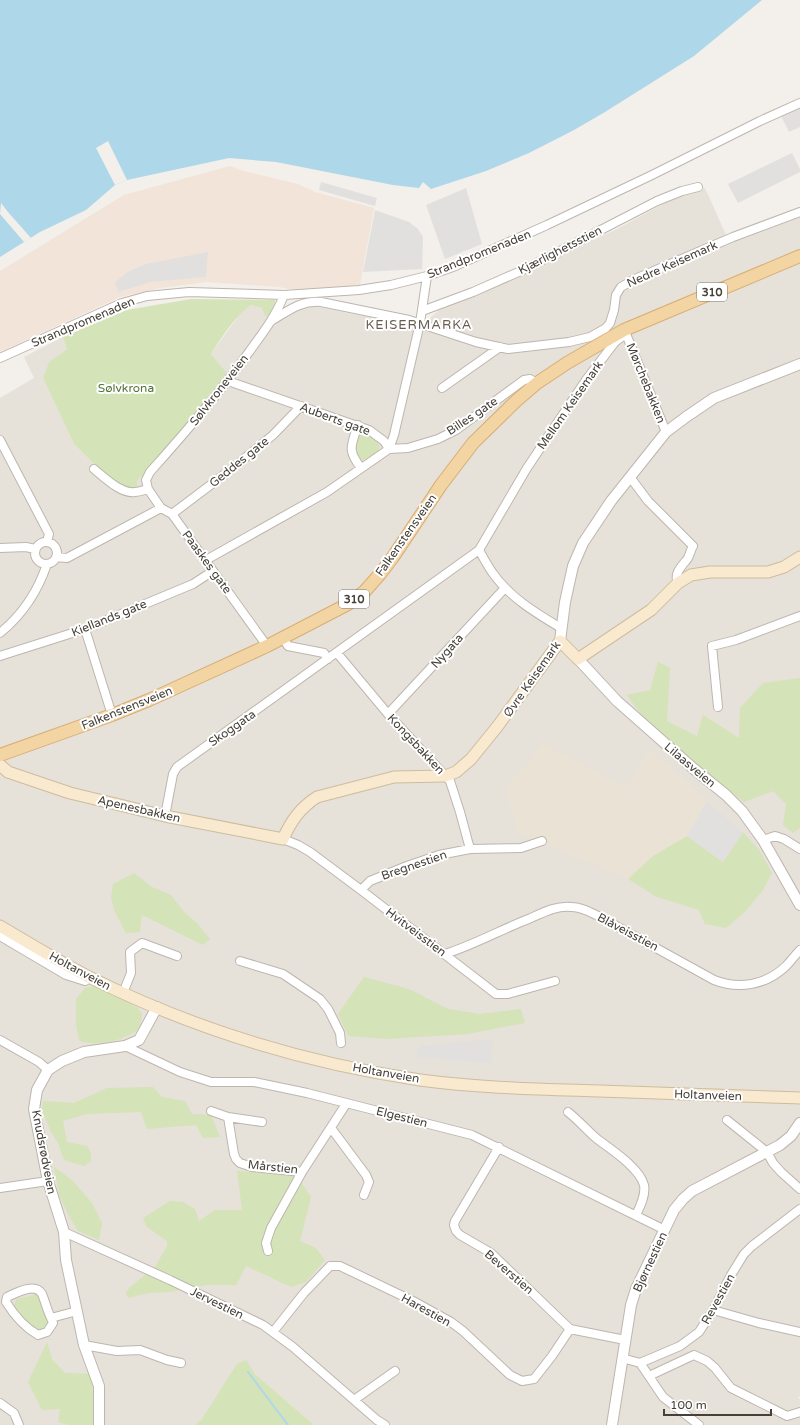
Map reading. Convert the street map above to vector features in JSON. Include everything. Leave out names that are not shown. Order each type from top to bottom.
[{"type":"main road","name":"Mellom Keisemark","points":[[625,332],[800,256]]},
{"type":"main road","name":"Falkenstensveien","points":[[0,755],[112,715],[149,700],[267,646],[348,604],[365,591],[380,574],[441,485],[469,448],[505,411],[537,383],[567,363],[625,332]]},
{"type":"main road","points":[[578,659],[651,610],[684,578],[698,573],[710,572],[768,572],[784,567],[800,556]]},
{"type":"main road","name":"Lilaasveien","points":[[560,642],[578,659]]},
{"type":"main road","name":"Øvre Keisemark","points":[[283,839],[293,818],[308,803],[317,797],[394,778],[445,776],[456,772],[471,759],[506,716],[551,652],[560,642]]},
{"type":"main road","name":"Apenesbakken","points":[[0,765],[8,772],[70,793],[165,816],[283,839]]},
{"type":"main road","name":"Holtanveien","points":[[0,926],[90,978],[205,1026],[275,1049],[376,1072],[423,1080],[517,1088],[800,1098]]},
{"type":"street","name":"Strandpromenaden","points":[[0,358],[122,303],[147,296],[189,292],[284,295],[358,290],[391,285],[427,276],[453,267],[547,225],[800,102]]},
{"type":"street","name":"Kjærlighetsstien","points":[[422,311],[473,292],[523,270],[657,201],[682,191],[698,188]]},
{"type":"street","name":"Nedre Keisemark","points":[[271,321],[297,305],[312,301],[344,306],[409,320],[476,342],[508,349],[569,342],[590,337],[606,328],[610,323],[616,295],[621,287],[636,279],[734,237],[800,212]]},
{"type":"street","points":[[206,560],[327,492],[389,449],[394,435],[420,323],[427,276]]},
{"type":"street","name":"Sølvkroneveien","points":[[146,480],[150,472],[198,419],[228,381],[271,321],[280,307],[284,295]]},
{"type":"street","name":"Mørchebakken","points":[[625,332],[666,432]]},
{"type":"street","name":"Mellom Keisemark","points":[[479,550],[527,468],[586,380],[615,342],[625,332]]},
{"type":"street","points":[[442,388],[500,347]]},
{"type":"street","name":"Øvre Keisemark","points":[[560,642],[561,628],[570,580],[577,556],[594,525],[611,501],[666,432],[714,398],[800,364]]},
{"type":"street","name":"Billes gate","points":[[389,449],[408,448],[438,439],[456,430],[524,380],[530,379],[537,383]]},
{"type":"street","name":"Auberts gate","points":[[228,381],[358,425],[379,436],[389,449]]},
{"type":"street","name":"Geddes gate","points":[[172,514],[235,467],[273,435],[302,406]]},
{"type":"street","points":[[358,425],[351,452],[361,468]]},
{"type":"street","points":[[0,440],[49,534],[47,542]]},
{"type":"street","points":[[94,469],[110,482],[124,490],[134,493],[148,489]]},
{"type":"street","points":[[630,477],[648,501],[693,546],[688,558],[681,565],[677,574],[676,580],[678,583]]},
{"type":"street","name":"Paaskes gate","points":[[146,480],[148,489],[162,508],[172,514],[267,646]]},
{"type":"street","points":[[56,556],[67,558],[162,508]]},
{"type":"street","points":[[0,633],[21,612],[41,582],[48,564],[52,562],[56,556],[55,547],[47,542],[40,544],[35,549],[35,556],[38,562],[48,564]]},
{"type":"street","points":[[0,548],[26,547],[35,549]]},
{"type":"street","points":[[479,550],[492,572],[505,588],[519,601],[561,628]]},
{"type":"street","name":"Skoggata","points":[[165,816],[173,774],[177,767],[337,654],[390,613],[479,550]]},
{"type":"street","name":"Kiellands gate","points":[[0,656],[85,629],[193,584],[213,571]]},
{"type":"street","name":"Nygata","points":[[388,714],[505,588]]},
{"type":"street","points":[[718,707],[712,646],[736,640],[800,616]]},
{"type":"street","points":[[85,629],[112,715]]},
{"type":"street","points":[[283,638],[288,646],[324,653],[328,659]]},
{"type":"street","name":"Kongsbakken","points":[[337,654],[388,714],[445,776],[453,788],[470,849]]},
{"type":"street","name":"Lilaasveien","points":[[578,659],[617,701],[694,769],[726,795],[742,811],[762,840],[800,905]]},
{"type":"street","points":[[762,840],[775,836],[784,839],[800,849]]},
{"type":"street","name":"Hvitveisstien","points":[[283,839],[298,845],[361,890],[496,994],[508,994],[555,981]]},
{"type":"street","name":"Bregnestien","points":[[361,890],[370,881],[439,855],[470,849],[521,848],[542,841]]},
{"type":"street","name":"Blåveisstien","points":[[445,954],[458,950],[556,908],[572,906],[598,916],[714,980],[729,985],[750,985],[769,978],[786,965],[800,950]]},
{"type":"street","points":[[0,936],[66,975],[85,981],[90,978]]},
{"type":"street","points":[[123,992],[131,973],[130,952],[142,943],[177,956]]},
{"type":"street","points":[[240,961],[283,974],[320,999],[328,1009],[340,1033],[341,1043]]},
{"type":"street","name":"Knudsrødveien","points":[[99,1425],[99,1386],[84,1345],[66,1260],[64,1232],[48,1181],[34,1109],[37,1090],[48,1070],[62,1060],[84,1052],[126,1046],[139,1040],[157,1007]]},
{"type":"street","points":[[0,1040],[39,1062],[48,1070]]},
{"type":"street","name":"Elgestien","points":[[126,1046],[180,1072],[211,1082],[254,1082],[307,1093],[472,1135],[665,1230]]},
{"type":"street","name":"Mårstien","points":[[228,1117],[234,1154],[240,1163],[252,1167],[302,1172],[346,1104]]},
{"type":"street","points":[[211,1111],[228,1117],[262,1122]]},
{"type":"street","points":[[568,1112],[635,1170],[642,1179],[644,1188],[641,1204],[636,1215]]},
{"type":"street","points":[[727,1120],[767,1152],[773,1163],[781,1172],[800,1189]]},
{"type":"street","name":"Bjørnestien","points":[[612,1425],[631,1306],[636,1289],[674,1210],[692,1191],[780,1145],[791,1136],[800,1123]]},
{"type":"street","points":[[331,1128],[366,1175],[369,1182],[364,1195]]},
{"type":"street","name":"Beverstien","points":[[499,1148],[454,1225],[456,1231],[460,1235],[491,1253],[570,1329]]},
{"type":"street","points":[[268,1251],[266,1243],[271,1228],[302,1172]]},
{"type":"street","points":[[0,1188],[48,1181]]},
{"type":"street","name":"Revestien","points":[[640,1363],[680,1346],[699,1332],[713,1310],[727,1281],[744,1254],[752,1246],[800,1209]]},
{"type":"street","name":"Jervestien","points":[[64,1232],[264,1325],[293,1347],[384,1425]]},
{"type":"street","name":"Harestien","points":[[273,1332],[304,1293],[330,1266],[340,1266],[414,1301],[451,1322],[463,1331],[510,1375],[522,1381],[534,1379],[570,1329]]},
{"type":"street","points":[[27,1289],[36,1289],[41,1292],[51,1318],[53,1323],[47,1332],[38,1335],[29,1330],[12,1312],[6,1302],[7,1297],[27,1289]]},
{"type":"street","points":[[713,1310],[759,1323],[800,1332]]},
{"type":"street","points":[[51,1318],[77,1311]]},
{"type":"street","points":[[570,1329],[625,1340]]},
{"type":"street","points":[[84,1345],[117,1351],[140,1350],[167,1360],[181,1363]]},
{"type":"street","points":[[649,1376],[694,1355],[707,1361],[715,1368],[726,1384],[731,1388],[787,1416],[800,1412]]},
{"type":"street","points":[[622,1358],[640,1363],[663,1396],[699,1425]]},
{"type":"street","points":[[354,1400],[395,1371]]},
{"type":"street","points":[[2,1407],[14,1413],[19,1425]]},
{"type":"shaded area","points":[[800,107],[800,127],[789,132],[781,116]]},
{"type":"shaded area","points":[[792,153],[800,172],[738,203],[728,184]]},
{"type":"shaded area","points":[[230,166],[243,171],[298,184],[315,192],[374,208],[359,290],[314,293],[279,287],[206,282],[160,288],[120,297],[0,352],[0,271],[124,195]]},
{"type":"shaded area","points":[[321,182],[377,198],[375,206],[319,190]]},
{"type":"shaded area","points":[[466,188],[482,244],[445,259],[426,205]]},
{"type":"shaded area","points":[[705,188],[726,235],[800,207],[800,1396],[798,1398],[800,1399],[800,1425],[314,1425],[255,1374],[195,1425],[0,1425],[0,398],[34,378],[24,357],[63,337],[67,349],[49,362],[43,378],[74,444],[97,467],[116,481],[137,489],[137,481],[183,430],[227,373],[211,354],[242,311],[251,305],[262,308],[270,314],[275,302],[280,312],[308,305],[383,320],[418,330],[440,309],[477,294],[617,229],[678,196]]},
{"type":"shaded area","points":[[375,210],[409,222],[418,229],[423,237],[422,269],[363,272]]},
{"type":"shaded area","points":[[208,252],[206,277],[151,282],[118,292],[115,282],[129,271],[146,264]]},
{"type":"shaded area","points":[[543,743],[626,788],[650,750],[743,832],[653,856],[628,879],[519,833],[505,790]]},
{"type":"shaded area","points":[[707,801],[743,832],[723,862],[687,836]]},
{"type":"shaded area","points":[[493,1039],[491,1063],[417,1057],[419,1046]]},
{"type":"green space","name":"Sølvkrona","points":[[191,299],[275,300],[275,302],[270,315],[265,316],[262,308],[251,305],[239,315],[211,354],[227,373],[183,430],[137,481],[137,489],[130,489],[97,467],[74,444],[43,378],[49,362],[67,349],[63,337],[127,310]]},
{"type":"green space","points":[[362,433],[367,434],[377,442],[379,449],[374,455],[361,460],[354,454],[355,445]]},
{"type":"green space","points":[[658,662],[670,668],[667,721],[697,736],[703,715],[739,738],[740,708],[763,683],[800,678],[800,828],[793,833],[783,825],[786,804],[773,791],[744,802],[692,761],[645,720],[627,695],[650,690]]},
{"type":"green space","points":[[743,832],[760,851],[772,873],[763,890],[745,912],[726,928],[705,924],[699,910],[657,897],[628,879],[653,856],[687,836],[723,862]]},
{"type":"green space","points":[[134,873],[152,887],[171,895],[184,912],[197,923],[210,939],[203,945],[142,915],[140,932],[126,933],[115,912],[111,898],[113,884]]},
{"type":"green space","points":[[364,977],[409,989],[448,1009],[480,1014],[521,1009],[525,1023],[467,1034],[387,1039],[348,1036],[338,1014]]},
{"type":"green space","points":[[95,986],[137,1007],[142,1014],[140,1028],[133,1033],[111,1042],[88,1043],[80,1041],[76,1026],[76,999],[85,988]]},
{"type":"green space","points":[[153,1087],[162,1097],[185,1101],[192,1114],[211,1115],[220,1137],[203,1138],[196,1125],[147,1129],[141,1112],[87,1114],[63,1121],[67,1142],[87,1146],[91,1153],[91,1161],[84,1166],[64,1160],[58,1143],[50,1130],[42,1110],[43,1101],[74,1103],[107,1088]]},
{"type":"green space","points":[[54,1167],[72,1180],[92,1203],[102,1223],[99,1240],[78,1231],[59,1195]]},
{"type":"green space","points":[[237,1171],[274,1173],[296,1177],[311,1197],[300,1241],[316,1248],[325,1260],[306,1282],[291,1287],[246,1266],[236,1285],[207,1285],[170,1292],[148,1293],[128,1298],[126,1293],[130,1287],[155,1267],[167,1246],[167,1241],[147,1227],[143,1218],[170,1201],[183,1202],[195,1209],[199,1221],[215,1210],[242,1210]]},
{"type":"green space","points":[[32,1290],[38,1293],[49,1320],[47,1329],[39,1333],[23,1320],[14,1310],[16,1299],[34,1295]]},
{"type":"green space","points":[[47,1342],[52,1359],[65,1373],[91,1374],[93,1425],[68,1425],[58,1422],[60,1409],[42,1410],[28,1382]]},
{"type":"green space","points":[[246,1360],[255,1374],[314,1425],[195,1425],[202,1419],[237,1364]]},
{"type":"water","points":[[0,0],[762,0],[694,56],[605,112],[529,153],[486,171],[431,189],[423,182],[419,188],[393,185],[276,162],[229,158],[127,180],[115,185],[86,210],[40,232],[0,257]]},
{"type":"pier","points":[[108,141],[127,180],[115,185],[96,148]]},
{"type":"pier","points":[[1,203],[31,238],[24,242],[0,214]]},
{"type":"waterway","points":[[248,1372],[288,1425]]},
{"type":"district","name":"KEISERMARKA","points":[[419,325]]}]
